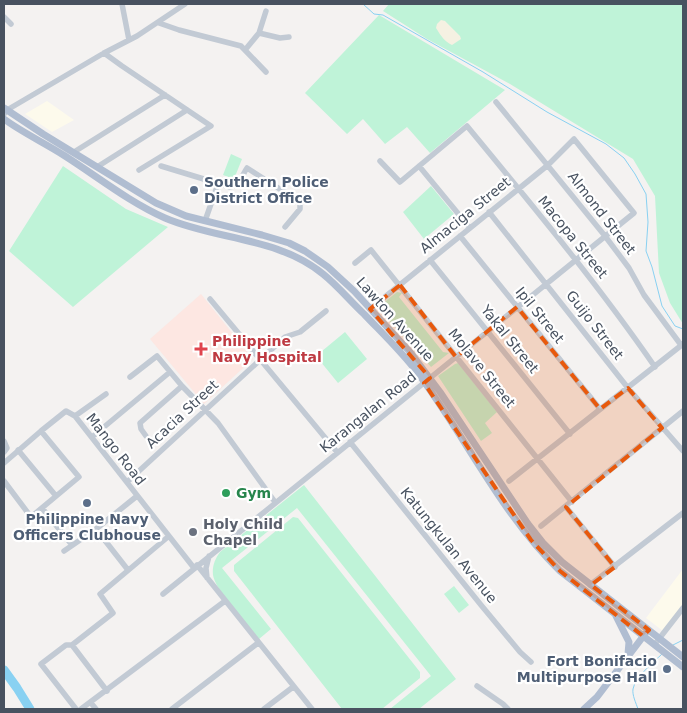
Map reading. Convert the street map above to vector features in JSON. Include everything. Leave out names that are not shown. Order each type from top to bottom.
[{"type":"main road","name":"Lawton Avenue","points":[[5,111],[156,203],[186,216],[269,237],[305,251],[328,266],[399,339],[528,524],[550,551],[648,630],[660,644]]},
{"type":"main road","name":"Lawton Avenue","points":[[4,120],[37,141],[63,154],[134,202],[164,217],[193,227],[277,249],[306,262],[323,274],[427,380],[531,540],[560,571],[644,636],[660,644],[673,654],[683,667]]},
{"type":"main road","points":[[613,612],[629,642],[628,655]]},
{"type":"main road","points":[[584,709],[607,684],[648,630]]},
{"type":"main road","name":"Lawton Avenue","points":[[673,654],[683,657]]},
{"type":"street","points":[[122,4],[128,40]]},
{"type":"street","points":[[5,111],[159,22],[185,4]]},
{"type":"street","points":[[245,50],[259,33],[266,11]]},
{"type":"street","points":[[4,17],[11,24]]},
{"type":"street","points":[[159,22],[179,30],[241,46],[266,72]]},
{"type":"street","points":[[259,33],[280,38],[289,37]]},
{"type":"street","points":[[104,53],[211,126],[139,170]]},
{"type":"street","points":[[74,152],[165,95]]},
{"type":"street","name":"Almond Street","points":[[496,102],[605,236],[629,268],[644,295],[682,345]]},
{"type":"street","points":[[97,167],[187,110]]},
{"type":"street","name":"Macopa Street","points":[[419,166],[467,126],[576,260],[655,366]]},
{"type":"street","name":"Almaciga Street","points":[[370,309],[548,165],[574,139],[634,213]]},
{"type":"street","points":[[380,161],[400,182],[419,166],[470,228]]},
{"type":"street","points":[[161,166],[218,184],[234,186],[240,181],[247,168],[300,202],[300,209],[285,227]]},
{"type":"street","points":[[205,221],[218,184]]},
{"type":"street","name":"Guijo Street","points":[[489,212],[547,283],[628,388],[683,451]]},
{"type":"street","name":"Karangalan Road","points":[[163,594],[634,213]]},
{"type":"street","name":"Ipil Street","points":[[460,236],[600,409]]},
{"type":"street","name":"Molave Street","points":[[355,263],[371,250],[572,502]]},
{"type":"street","name":"Yakal Street","points":[[430,260],[570,434]]},
{"type":"street","points":[[210,299],[337,452]]},
{"type":"street","name":"Acacia Street","points":[[127,482],[285,337],[300,332],[326,311]]},
{"type":"street","points":[[509,481],[682,345]]},
{"type":"street","points":[[130,377],[157,356],[182,386],[218,423],[275,502]]},
{"type":"street","points":[[92,437],[170,372]]},
{"type":"street","points":[[146,436],[141,429],[140,423],[182,386]]},
{"type":"street","points":[[75,416],[106,394]]},
{"type":"street","name":"Mango Road","points":[[4,463],[66,411],[75,416],[169,536],[207,578],[312,709]]},
{"type":"street","points":[[541,526],[683,411]]},
{"type":"street","points":[[4,480],[31,517],[78,477],[41,431]]},
{"type":"street","name":"Katungkulan Avenue","points":[[350,442],[487,612],[525,658],[531,662]]},
{"type":"street","points":[[18,450],[56,496]]},
{"type":"street","points":[[64,551],[96,529],[137,496]]},
{"type":"street","points":[[566,507],[615,567]]},
{"type":"street","points":[[42,508],[72,545]]},
{"type":"street","points":[[590,585],[683,513]]},
{"type":"street","points":[[96,529],[128,570]]},
{"type":"street","points":[[72,645],[113,613],[100,594],[169,536]]},
{"type":"street","points":[[207,578],[206,568],[209,556]]},
{"type":"street","points":[[82,709],[225,601]]},
{"type":"street","points":[[660,644],[683,608]]},
{"type":"street","points":[[172,709],[258,643]]},
{"type":"street","points":[[76,709],[41,664],[66,644],[72,645],[106,691]]},
{"type":"street","points":[[264,709],[293,686]]},
{"type":"street","points":[[476,686],[508,709]]},
{"type":"street","points":[[91,703],[96,709]]},
{"type":"highlighted area","points":[[400,285],[456,357],[517,307],[600,409],[628,388],[662,428],[566,507],[615,567],[591,585],[649,630],[643,636],[560,571],[531,540],[424,383],[430,378],[370,309]]},
{"type":"shaded area","points":[[47,101],[74,120],[52,132],[25,114]]},
{"type":"shaded area","name":"Philippine Navy Hospital","points":[[201,294],[253,359],[204,404],[150,339]]},
{"type":"shaded area","points":[[683,569],[683,605],[663,631],[646,618]]},
{"type":"green space","points":[[389,4],[683,4],[683,324],[670,303],[659,273],[655,196],[633,159],[510,84],[427,39],[383,11]]},
{"type":"green space","points":[[379,15],[505,90],[430,153],[407,127],[385,144],[363,119],[347,134],[305,93]]},
{"type":"green space","points":[[231,154],[242,159],[234,179],[223,175]]},
{"type":"green space","points":[[63,166],[126,209],[168,227],[73,307],[9,251]]},
{"type":"green space","points":[[431,186],[454,214],[424,239],[403,212]]},
{"type":"green space","points":[[397,292],[402,293],[399,297],[443,352],[449,353],[431,367],[377,308]]},
{"type":"green space","points":[[345,332],[367,359],[338,383],[316,356]]},
{"type":"green space","points":[[458,363],[497,412],[485,423],[492,433],[481,441],[438,376]]},
{"type":"green space","points":[[304,485],[456,679],[419,709],[390,709],[431,676],[297,508],[222,568],[271,629],[259,639],[219,590],[213,575],[213,566],[220,552]]},
{"type":"green space","points":[[293,517],[298,518],[420,672],[420,678],[382,709],[342,709],[234,571],[234,565]]},
{"type":"green space","points":[[454,586],[469,605],[459,613],[444,594]]},
{"type":"sand","points":[[441,20],[445,21],[461,39],[452,45],[445,40],[436,28]]},
{"type":"waterway","points":[[363,4],[374,14],[383,15],[483,72],[547,112],[606,144],[624,158],[646,194],[648,222],[646,251],[662,306],[675,326],[683,329]]},
{"type":"waterway","points":[[673,645],[683,640]]},
{"type":"waterway","points":[[638,709],[633,694],[634,684],[645,670],[662,654]]},
{"type":"waterway","points":[[4,670],[30,709]]},
{"type":"place","name":"Southern Police District Office","points":[[194,190]]},
{"type":"place","name":"Philippine Navy Hospital","points":[[201,349]]},
{"type":"place","name":"Gym","points":[[226,493]]},
{"type":"place","name":"Philippine Navy Officers Clubhouse","points":[[87,503]]},
{"type":"place","name":"Holy Child Chapel","points":[[193,532]]},
{"type":"place","name":"Fort Bonifacio Multipurpose Hall","points":[[667,669]]}]
